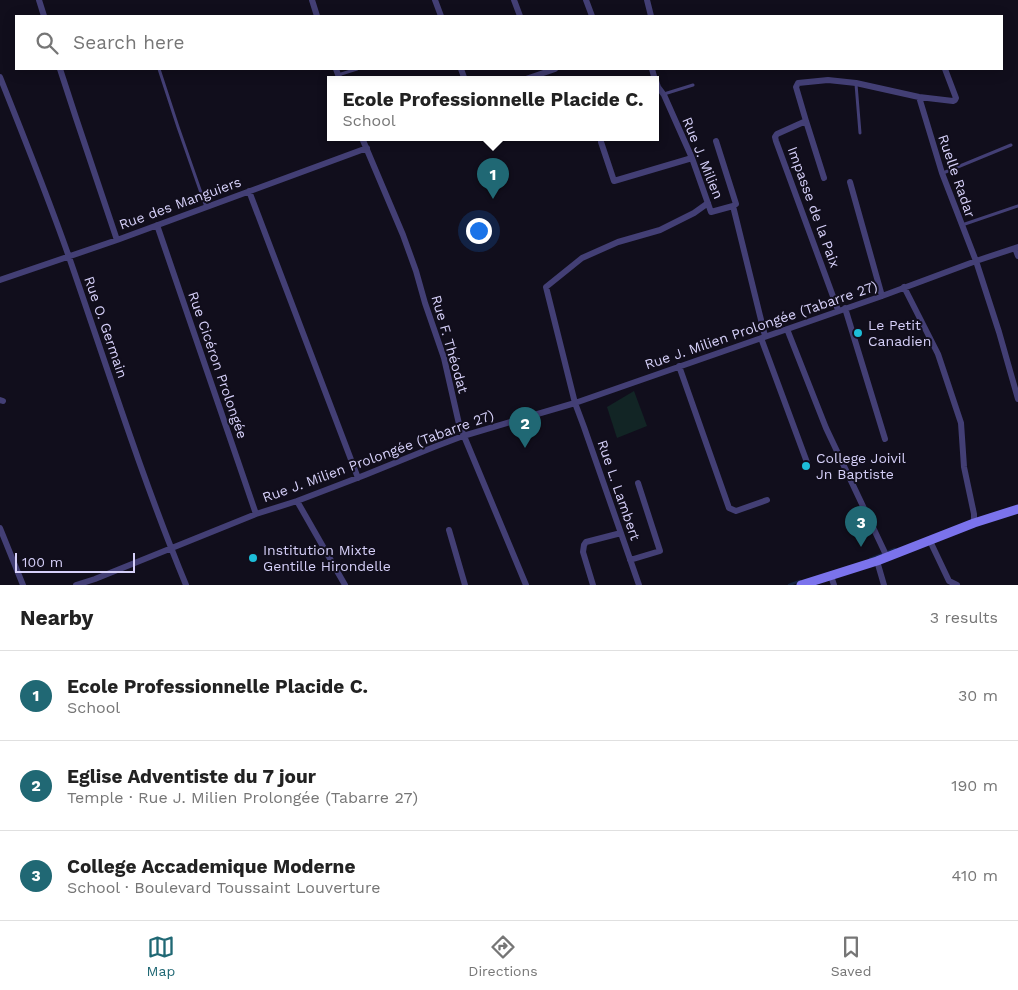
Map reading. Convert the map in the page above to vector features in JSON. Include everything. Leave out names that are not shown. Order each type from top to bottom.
[{"type":"main road","points":[[801,585],[877,561],[886,553],[930,541],[974,523],[1018,509]]},
{"type":"street","points":[[39,0],[44,15]]},
{"type":"street","points":[[312,0],[317,15]]},
{"type":"street","points":[[435,0],[441,15]]},
{"type":"street","points":[[514,0],[520,15]]},
{"type":"street","points":[[586,0],[592,15]]},
{"type":"street","points":[[647,0],[651,15]]},
{"type":"street","points":[[60,70],[117,240]]},
{"type":"street","points":[[824,178],[796,87],[798,83],[828,80],[856,83],[919,97],[953,101],[956,98],[945,70]]},
{"type":"street","name":"Rue O. Germain","points":[[0,77],[69,256],[122,415],[186,585]]},
{"type":"street","name":"Rue J. Milien","points":[[659,88],[664,94],[692,158],[711,212],[733,206],[763,337],[808,465]]},
{"type":"street","name":"Ruelle Radar","points":[[919,97],[942,173],[976,261],[1018,399]]},
{"type":"street","name":"Impasse de la Paix","points":[[806,120],[777,134],[776,141],[842,309],[885,439]]},
{"type":"street","name":"Rue F. Théodat","points":[[364,141],[416,271],[444,358],[459,424],[526,585]]},
{"type":"street","points":[[716,141],[736,204],[733,206]]},
{"type":"street","points":[[601,142],[614,181],[692,158]]},
{"type":"street","name":"Rue des Manguiers","points":[[0,280],[117,240],[367,148]]},
{"type":"street","points":[[850,182],[882,296]]},
{"type":"street","points":[[249,191],[358,478]]},
{"type":"street","name":"Rue L. Lambert","points":[[639,585],[575,403],[546,287],[582,258],[618,242],[660,230],[694,213],[708,203]]},
{"type":"street","name":"Rue Cicéron Prolongée","points":[[157,225],[256,514]]},
{"type":"street","points":[[1017,248],[1018,256]]},
{"type":"street","name":"Rue J. Milien Prolongée (Tabarre 27)","points":[[76,585],[97,582],[171,548],[256,514],[297,501],[464,436],[575,403],[1017,248]]},
{"type":"street","points":[[904,287],[938,354],[961,424],[964,467],[974,514],[974,523]]},
{"type":"street","points":[[787,329],[826,428],[886,553]]},
{"type":"street","points":[[680,366],[729,508],[736,511],[767,500]]},
{"type":"street","points":[[630,560],[660,550],[638,483]]},
{"type":"street","points":[[297,501],[346,585]]},
{"type":"street","points":[[0,528],[23,585]]},
{"type":"street","points":[[449,530],[464,585]]},
{"type":"street","points":[[593,585],[583,552],[584,545],[586,542],[621,533]]},
{"type":"street","points":[[930,541],[950,581],[957,585]]},
{"type":"street","points":[[877,561],[884,585]]},
{"type":"street","points":[[830,576],[834,585]]},
{"type":"lane","points":[[159,70],[206,207]]},
{"type":"lane","points":[[338,75],[354,70]]},
{"type":"lane","points":[[856,83],[860,133]]},
{"type":"lane","points":[[664,94],[693,85]]},
{"type":"lane","points":[[942,173],[1011,145]]},
{"type":"lane","points":[[961,226],[1018,206]]},
{"type":"green space","points":[[634,391],[647,426],[617,438],[607,407]]},
{"type":"waterway","points":[[870,559],[895,549]]},
{"type":"waterway","points":[[789,585],[800,581]]},
{"type":"place","name":"Ecole Professionnelle Placide C.","points":[[493,199]]},
{"type":"place","name":"Le Petit Canadien","points":[[858,333]]},
{"type":"place","name":"Eglise Adventiste du 7 jour","points":[[525,448]]},
{"type":"place","name":"College Joivil Jn Baptiste","points":[[806,466]]},
{"type":"place","name":"College Accademique Moderne","points":[[861,547]]},
{"type":"place","name":"Institution Mixte Gentille Hirondelle","points":[[253,558]]}]
